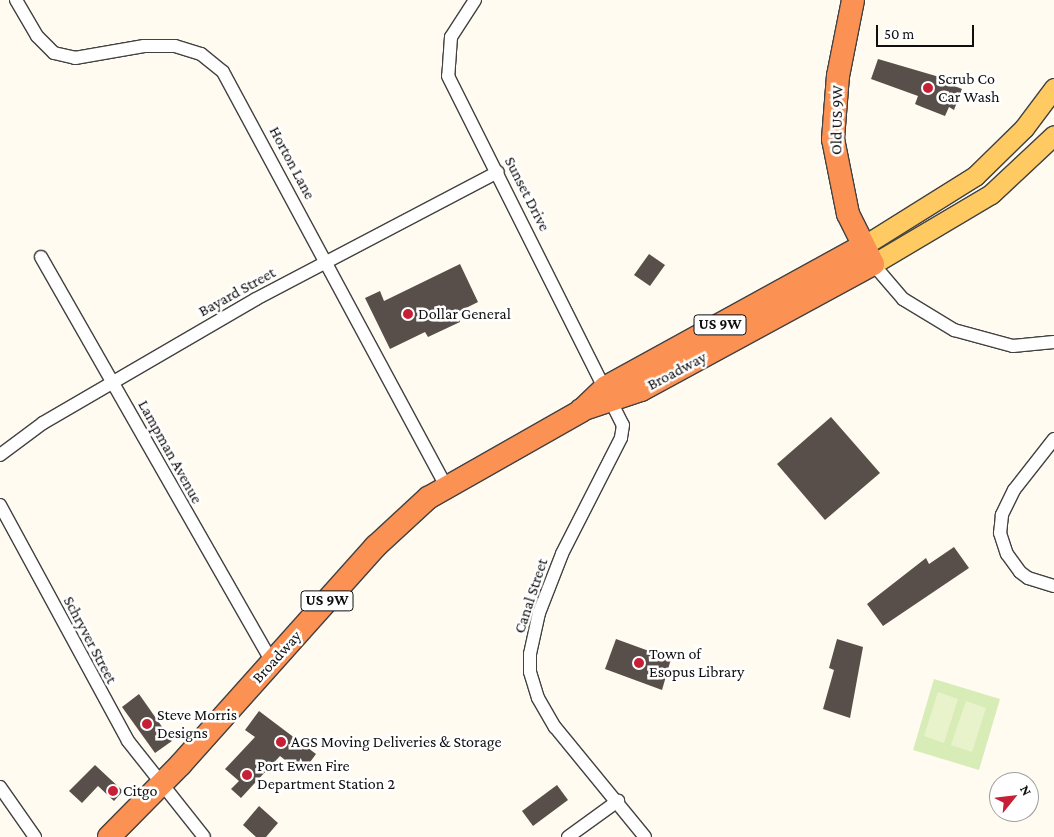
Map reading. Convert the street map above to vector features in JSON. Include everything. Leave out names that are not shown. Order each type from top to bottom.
[{"type":"highway","name":"Old US 9W","points":[[853,0],[835,98],[833,139],[843,196],[868,255]]},
{"type":"highway","name":"Broadway","points":[[109,837],[161,784],[392,529],[445,486],[581,410],[868,255]]},
{"type":"main road","name":"US 9W","points":[[868,255],[981,171],[1024,128],[1054,88]]},
{"type":"main road","name":"US 9W","points":[[868,255],[991,194],[1054,135]]},
{"type":"street","name":"Horton Lane","points":[[16,0],[45,47],[64,57],[160,45],[187,48],[214,62],[233,88],[445,486]]},
{"type":"street","name":"Sunset Drive","points":[[475,0],[451,37],[448,76],[610,395]]},
{"type":"street","name":"Bayard Street","points":[[0,455],[43,422],[111,381],[326,261],[498,172]]},
{"type":"street","points":[[868,255],[911,306],[954,330],[1013,346],[1054,342]]},
{"type":"street","name":"Lampman Avenue","points":[[41,257],[272,662]]},
{"type":"street","name":"Canal Street","points":[[610,395],[623,425],[622,438],[562,554],[539,613],[530,654],[530,672],[538,698],[555,727],[618,801],[645,837]]},
{"type":"street","points":[[1054,439],[1014,490],[1002,516],[1000,533],[1007,554],[1020,572],[1054,586]]},
{"type":"street","name":"Schryver Street","points":[[0,505],[96,688],[128,741],[204,837]]},
{"type":"street","points":[[0,787],[35,837]]},
{"type":"street","points":[[568,837],[618,801]]},
{"type":"green space","points":[[934,679],[1000,699],[979,770],[913,750]]},
{"type":"green space","points":[[938,692],[958,699],[944,743],[924,736]]},
{"type":"green space","points":[[966,701],[986,708],[972,752],[951,745]]},
{"type":"building","name":"Scrub Co Car Wash","points":[[878,59],[953,81],[952,85],[962,89],[954,110],[949,107],[945,116],[915,104],[918,96],[871,79]]},
{"type":"building","points":[[649,254],[665,265],[650,286],[634,275]]},
{"type":"building","points":[[460,264],[478,302],[456,313],[460,322],[428,337],[425,332],[390,349],[365,298],[380,291],[384,301]]},
{"type":"building","points":[[831,417],[880,473],[825,520],[777,464]]},
{"type":"building","points":[[954,547],[969,568],[883,626],[867,604],[926,558],[929,564]]},
{"type":"building","name":"Town of Esopus Library","points":[[616,639],[671,659],[662,690],[605,669]]},
{"type":"building","points":[[837,639],[863,647],[850,718],[823,709],[834,670],[829,668]]},
{"type":"building","name":"Steve Morris Designs","points":[[139,694],[172,741],[155,753],[122,707]]},
{"type":"building","points":[[259,711],[316,754],[302,773],[280,756],[241,798],[231,789],[239,781],[225,769],[255,737],[245,730]]},
{"type":"building","points":[[95,765],[123,791],[114,801],[98,786],[82,803],[69,791]]},
{"type":"building","points":[[557,785],[568,800],[533,826],[522,811]]},
{"type":"building","points":[[259,806],[278,823],[266,837],[256,837],[243,825]]},
{"type":"place","name":"Scrub Co Car Wash","points":[[928,88]]},
{"type":"place","name":"Dollar General","points":[[408,314]]},
{"type":"place","name":"Town of Esopus Library","points":[[639,663]]},
{"type":"place","name":"Steve Morris Designs","points":[[147,724]]},
{"type":"place","name":"AGS Moving Deliveries & Storage","points":[[281,742]]},
{"type":"place","name":"Port Ewen Fire Department Station 2","points":[[247,775]]},
{"type":"place","name":"Citgo","points":[[113,791]]}]
